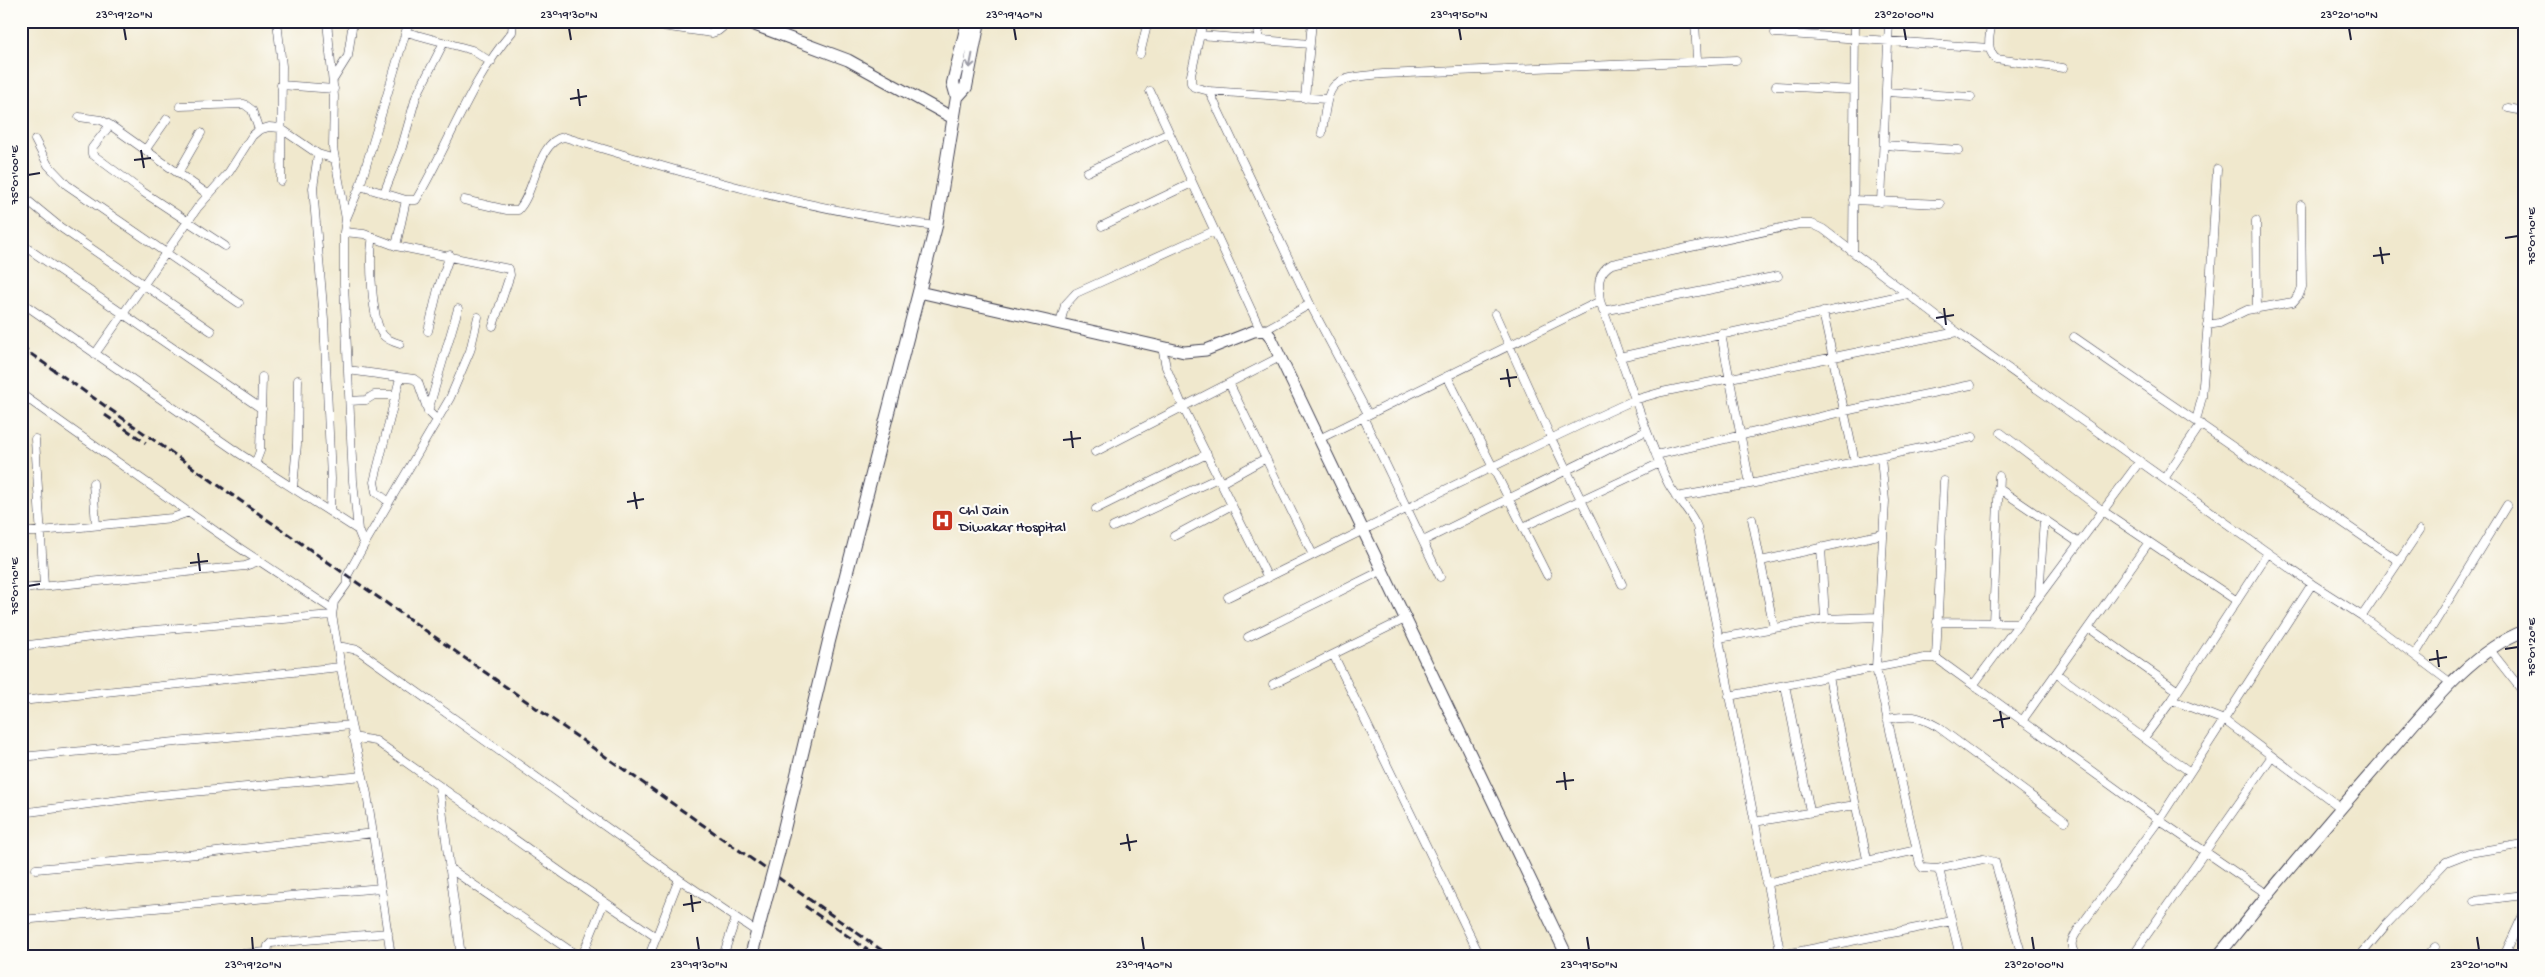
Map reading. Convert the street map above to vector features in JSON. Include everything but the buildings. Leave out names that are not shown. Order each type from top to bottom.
[{"type":"main road","points":[[750,956],[778,854],[829,640],[936,226],[957,97],[953,83],[968,21]]},
{"type":"main road","points":[[957,97],[966,87],[979,21]]},
{"type":"street","points":[[277,21],[281,85],[281,181]]},
{"type":"street","points":[[327,21],[334,89],[334,158],[346,220]]},
{"type":"street","points":[[333,80],[343,67],[348,56],[353,21]]},
{"type":"street","points":[[364,545],[358,530],[348,370],[344,232],[346,220],[360,186],[409,21]]},
{"type":"street","points":[[626,21],[712,34],[730,21]]},
{"type":"street","points":[[744,21],[848,60],[953,118]]},
{"type":"street","points":[[1140,54],[1148,21]]},
{"type":"street","points":[[1203,21],[1191,83],[1194,87],[1209,91],[1326,99]]},
{"type":"street","points":[[1257,40],[1261,21]]},
{"type":"street","points":[[1305,98],[1312,21]]},
{"type":"street","points":[[1695,21],[1697,61]]},
{"type":"street","points":[[1853,252],[1855,21]]},
{"type":"street","points":[[1881,202],[1889,21]]},
{"type":"street","points":[[1992,21],[1989,48],[1991,54],[1996,59],[2063,68]]},
{"type":"street","points":[[2058,21],[2084,23]]},
{"type":"street","points":[[360,186],[409,200],[418,195],[464,106],[513,24]]},
{"type":"street","points":[[406,32],[443,44],[472,50],[491,62]]},
{"type":"street","points":[[1775,33],[1989,48]]},
{"type":"street","points":[[1200,35],[1310,44]]},
{"type":"street","points":[[384,193],[401,150],[416,97],[443,44]]},
{"type":"street","points":[[1322,133],[1326,99],[1332,87],[1345,78],[1393,74],[1736,60]]},
{"type":"street","points":[[281,85],[334,89]]},
{"type":"street","points":[[1776,86],[1854,90]]},
{"type":"street","points":[[1150,90],[1192,184],[1262,330],[1280,357],[1362,532],[1567,956]]},
{"type":"street","points":[[1209,91],[1310,304],[1366,416],[1440,577]]},
{"type":"street","points":[[1886,92],[1972,98]]},
{"type":"street","points":[[180,106],[244,104],[252,110],[259,130]]},
{"type":"street","points":[[2508,108],[2524,111]]},
{"type":"street","points":[[79,117],[101,120],[110,125],[209,195]]},
{"type":"street","points":[[146,149],[167,119]]},
{"type":"street","points":[[110,125],[92,148],[92,154],[225,246]]},
{"type":"street","points":[[95,354],[187,221],[230,172],[252,136],[259,130],[269,127],[280,128],[318,154],[334,158]]},
{"type":"street","points":[[178,173],[201,133]]},
{"type":"street","points":[[1087,172],[1169,133]]},
{"type":"street","points":[[464,200],[514,212],[518,210],[524,202],[543,156],[552,142],[564,137],[793,202],[856,215],[936,226]]},
{"type":"street","points":[[35,140],[48,165],[67,185],[238,303]]},
{"type":"street","points":[[1884,145],[1959,150]]},
{"type":"street","points":[[318,154],[313,188],[324,319],[331,479],[330,512]]},
{"type":"street","points":[[2164,478],[2198,422],[2208,325],[2216,169]]},
{"type":"street","points":[[1102,226],[1192,184]]},
{"type":"street","points":[[21,195],[60,227],[211,331]]},
{"type":"street","points":[[396,246],[409,200]]},
{"type":"street","points":[[1853,200],[1940,204]]},
{"type":"street","points":[[2208,325],[2220,324],[2247,310],[2293,302],[2300,295],[2302,287],[2301,205]]},
{"type":"street","points":[[2256,221],[2258,308]]},
{"type":"street","points":[[1952,921],[1781,956],[1697,527],[1688,509],[1676,497],[1656,455],[1634,400],[1600,301],[1598,285],[1600,276],[1605,268],[1612,264],[1800,224],[1812,224],[1823,228],[1957,332],[2312,584],[2362,616],[2451,683]]},
{"type":"street","points":[[1060,324],[1065,305],[1076,293],[1214,230]]},
{"type":"street","points":[[344,232],[374,237],[396,246],[450,255],[508,269],[510,272],[493,326]]},
{"type":"street","points":[[374,237],[370,262],[372,286],[381,332],[390,341],[400,344]]},
{"type":"street","points":[[21,244],[262,409]]},
{"type":"street","points":[[428,331],[438,289],[450,255]]},
{"type":"street","points":[[1603,310],[1778,276]]},
{"type":"street","points":[[919,292],[1184,352],[1206,350],[1262,330],[1310,304]]},
{"type":"street","points":[[1619,357],[1908,294]]},
{"type":"street","points":[[1319,439],[1600,301]]},
{"type":"street","points":[[21,302],[255,464],[358,530]]},
{"type":"street","points":[[428,411],[458,309]]},
{"type":"street","points":[[1823,312],[1855,462]]},
{"type":"street","points":[[1495,314],[1566,470],[1622,584]]},
{"type":"street","points":[[391,956],[373,834],[340,667],[332,612],[334,602],[347,584],[347,576],[462,373],[478,317]]},
{"type":"street","points":[[1228,597],[1362,532],[1407,507],[1491,466],[1634,400],[1730,378],[1957,332]]},
{"type":"street","points":[[1721,334],[1750,484]]},
{"type":"street","points":[[2074,337],[2397,560]]},
{"type":"street","points":[[1162,347],[1166,367],[1183,407],[1268,578]]},
{"type":"street","points":[[1095,452],[1280,357]]},
{"type":"street","points":[[348,370],[414,379],[418,382],[428,411],[437,420]]},
{"type":"street","points":[[1447,376],[1508,500],[1548,575]]},
{"type":"street","points":[[255,464],[260,452],[262,377]]},
{"type":"street","points":[[389,502],[376,492],[374,482],[400,378]]},
{"type":"street","points":[[293,488],[297,444],[298,380]]},
{"type":"street","points":[[1229,383],[1314,555]]},
{"type":"street","points":[[1656,455],[1843,411],[1971,385]]},
{"type":"street","points":[[21,394],[332,612]]},
{"type":"street","points":[[350,401],[366,400],[379,394],[396,395]]},
{"type":"street","points":[[1423,541],[1646,431]]},
{"type":"street","points":[[2002,433],[2103,511],[2237,601]]},
{"type":"street","points":[[1676,497],[1750,484],[1973,437]]},
{"type":"street","points":[[35,439],[44,586]]},
{"type":"street","points":[[1096,509],[1207,454]]},
{"type":"street","points":[[1881,456],[1884,487],[1883,534],[1877,617],[1876,668],[1917,850],[1923,868],[1937,870],[1983,859],[1995,862],[2022,956]]},
{"type":"street","points":[[1113,527],[1220,481],[1266,458]]},
{"type":"street","points":[[1974,684],[2140,462]]},
{"type":"street","points":[[1523,528],[1660,463]]},
{"type":"street","points":[[1993,623],[1999,476]]},
{"type":"street","points":[[1936,658],[1944,481]]},
{"type":"street","points":[[93,482],[96,525]]},
{"type":"street","points":[[1998,488],[2079,543]]},
{"type":"street","points":[[1174,536],[1232,505]]},
{"type":"street","points":[[2415,655],[2507,505]]},
{"type":"street","points":[[21,533],[172,518],[189,512]]},
{"type":"street","points":[[1752,519],[1774,628]]},
{"type":"street","points":[[2039,597],[2044,519]]},
{"type":"street","points":[[2362,616],[2397,560],[2420,530]]},
{"type":"street","points":[[1761,561],[1883,534]]},
{"type":"street","points":[[2022,720],[2057,674],[2149,542]]},
{"type":"street","points":[[1821,547],[1824,618]]},
{"type":"street","points":[[2144,738],[2172,700],[2268,553]]},
{"type":"street","points":[[21,589],[245,566],[259,561]]},
{"type":"street","points":[[1248,637],[1382,571]]},
{"type":"street","points":[[2078,956],[2071,946],[2071,940],[2159,820],[2312,584]]},
{"type":"street","points":[[21,646],[131,632],[332,612]]},
{"type":"street","points":[[1719,638],[1824,618],[1877,617]]},
{"type":"street","points":[[1273,684],[1334,656],[1404,619]]},
{"type":"street","points":[[1938,622],[2020,623]]},
{"type":"street","points":[[2089,628],[2178,691]]},
{"type":"street","points":[[2218,956],[2267,894],[2340,808],[2451,683],[2490,650],[2511,636],[2524,631]]},
{"type":"street","points":[[338,646],[358,650],[679,879],[757,932]]},
{"type":"street","points":[[2490,650],[2524,693]]},
{"type":"street","points":[[1334,656],[1480,956]]},
{"type":"street","points":[[1729,696],[1936,658],[2159,820],[2267,894]]},
{"type":"street","points":[[21,701],[340,667]]},
{"type":"street","points":[[2057,674],[2190,772]]},
{"type":"street","points":[[1828,677],[1867,860]]},
{"type":"street","points":[[1785,685],[1810,812]]},
{"type":"street","points":[[2172,700],[2224,720],[2340,808]]},
{"type":"street","points":[[1887,719],[1906,715],[1922,717],[2065,821]]},
{"type":"street","points":[[21,757],[351,725]]},
{"type":"street","points":[[353,736],[376,741],[656,937]]},
{"type":"street","points":[[2132,956],[2206,853],[2272,756]]},
{"type":"street","points":[[21,813],[150,796],[363,776]]},
{"type":"street","points":[[439,786],[461,956]]},
{"type":"street","points":[[1754,822],[1855,805]]},
{"type":"street","points":[[36,868],[208,853],[373,834]]},
{"type":"street","points":[[2360,956],[2385,926],[2446,862],[2469,853],[2524,844]]},
{"type":"street","points":[[1766,882],[1917,850]]},
{"type":"street","points":[[449,868],[578,956]]},
{"type":"street","points":[[1937,870],[1940,873],[1960,956]]},
{"type":"street","points":[[649,956],[679,879]]},
{"type":"street","points":[[21,920],[381,888]]},
{"type":"street","points":[[2474,901],[2524,895]]},
{"type":"street","points":[[582,956],[604,902]]},
{"type":"street","points":[[2504,956],[2524,913]]},
{"type":"street","points":[[723,956],[736,918]]},
{"type":"street","points":[[216,956],[266,954],[271,943],[388,933]]},
{"type":"street","points":[[2427,956],[2435,947]]},
{"type":"railway","points":[[21,347],[890,956]]},
{"type":"railway","points":[[105,415],[146,443]]},
{"type":"railway","points":[[805,906],[876,956]]},
{"type":"place","name":"Chl Jain Diwakar Hospital","points":[[943,520]]}]
